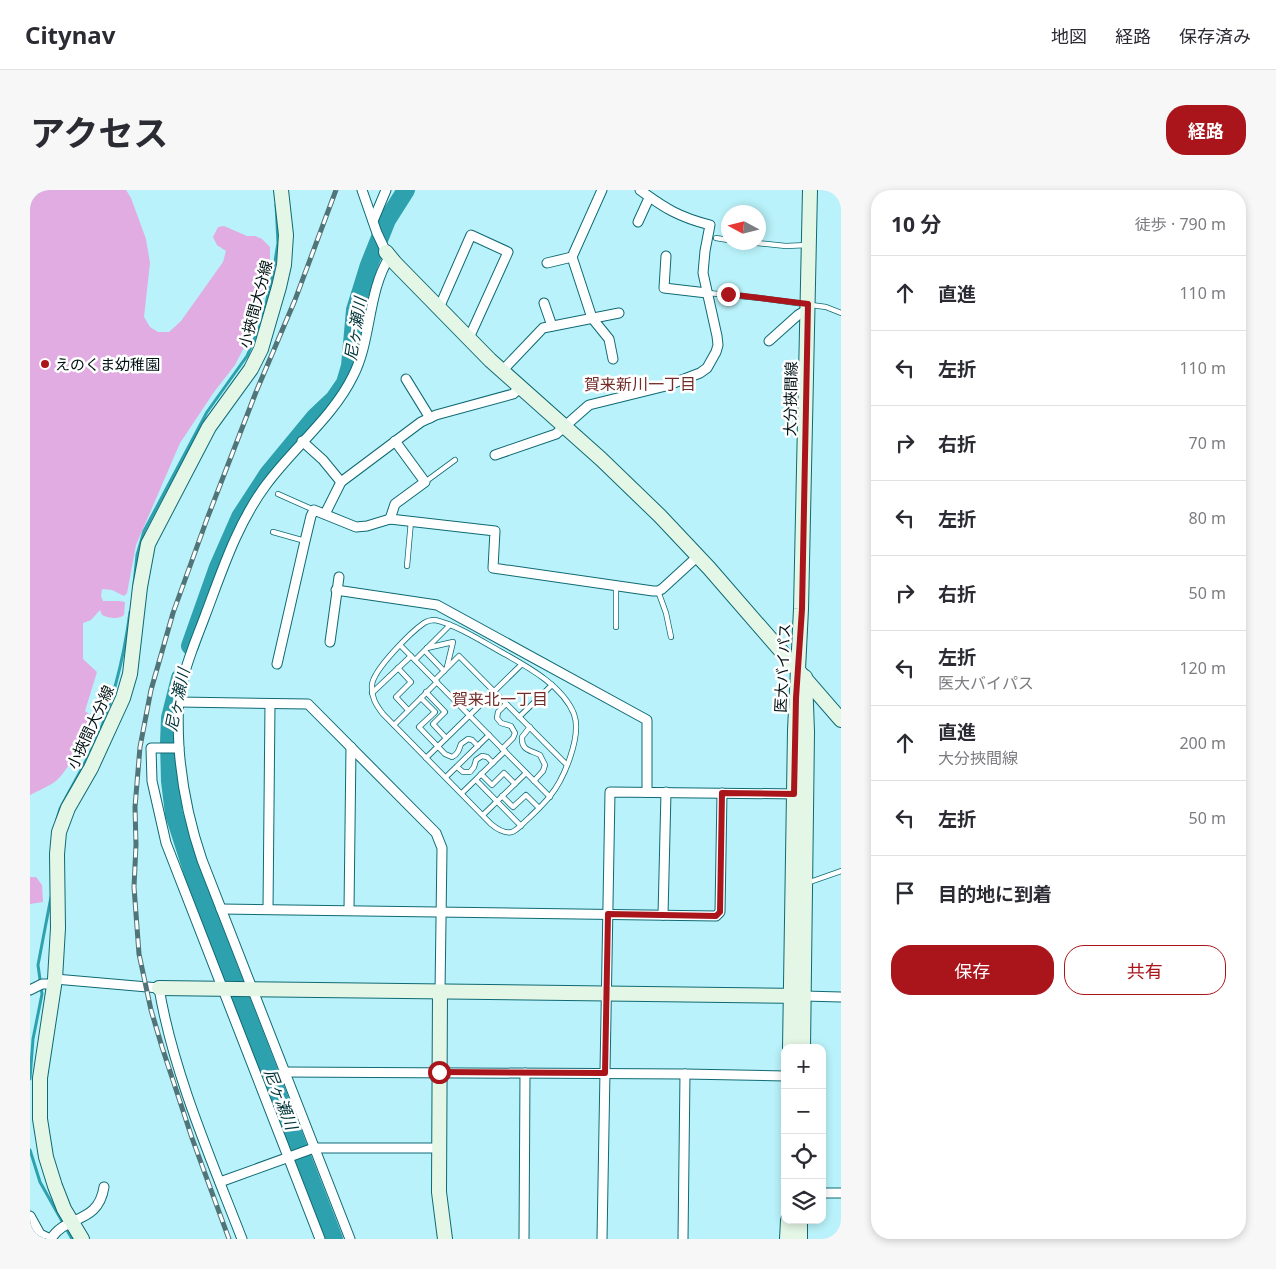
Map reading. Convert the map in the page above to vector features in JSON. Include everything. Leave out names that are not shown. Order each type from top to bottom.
[{"type":"main road","name":"小挾間大分線","points":[[82,1239],[67,1226],[64,1209],[46,1158],[40,1119],[40,1078],[55,981],[58,928],[57,854],[60,832],[68,808],[91,768],[123,698],[130,674],[141,579],[148,544],[209,427],[251,369],[261,349],[284,266],[286,235],[281,190]]},
{"type":"main road","name":"大分挾間線","points":[[802,609],[810,190]]},
{"type":"main road","points":[[388,254],[502,371],[638,494],[698,556],[839,715]]},
{"type":"main road","name":"医大バイパス","points":[[802,609],[797,996],[803,1044]]},
{"type":"main road","name":"医大バイパス","points":[[791,1044],[797,996],[805,884],[800,794]]},
{"type":"main road","points":[[159,988],[797,996]]},
{"type":"main road","points":[[440,992],[439,1192],[445,1239]]},
{"type":"main road","points":[[787,1239],[788,1224]]},
{"type":"main road","points":[[800,1224],[800,1239]]},
{"type":"street","points":[[350,1239],[251,990],[200,852],[187,810],[176,748],[179,702],[186,667],[234,540],[248,512],[266,485],[342,395],[354,374],[380,276],[388,254],[373,222],[362,190]]},
{"type":"street","points":[[373,222],[386,190]]},
{"type":"street","points":[[602,190],[572,257],[592,318],[610,339],[613,359]]},
{"type":"street","points":[[495,455],[551,437],[589,405],[666,386],[700,373],[707,368],[714,358],[718,345],[703,264],[710,225],[673,213],[640,190]]},
{"type":"street","points":[[638,222],[649,198]]},
{"type":"street","points":[[439,308],[471,235],[508,252],[469,338]]},
{"type":"street","points":[[666,256],[664,288],[707,293]]},
{"type":"street","points":[[547,263],[572,257]]},
{"type":"street","points":[[544,303],[552,326]]},
{"type":"street","points":[[769,341],[808,307]]},
{"type":"street","points":[[502,371],[541,330],[552,326],[619,313]]},
{"type":"street","points":[[406,380],[430,418]]},
{"type":"street","points":[[325,514],[341,482],[421,422],[513,394],[521,387]]},
{"type":"street","points":[[302,441],[323,460],[341,482]]},
{"type":"street","points":[[390,519],[394,504],[425,482],[395,442]]},
{"type":"street","points":[[277,664],[311,516],[314,510],[356,527],[367,526],[390,519],[496,531],[493,568],[616,586],[658,591],[698,556]]},
{"type":"street","points":[[330,642],[338,577]]},
{"type":"street","points":[[336,590],[437,605],[647,720],[647,792]]},
{"type":"street","points":[[179,702],[308,704],[438,836],[442,848],[440,992]]},
{"type":"street","points":[[268,909],[270,704]]},
{"type":"street","points":[[350,910],[351,747]]},
{"type":"street","points":[[176,748],[151,748],[152,781],[166,843],[227,989],[320,1239]]},
{"type":"street","points":[[602,1239],[610,792],[800,794]]},
{"type":"street","points":[[663,915],[666,792]]},
{"type":"street","points":[[221,909],[716,916],[720,912],[722,793]]},
{"type":"street","points":[[30,990],[42,984],[55,981],[159,988],[178,1065],[242,1239]]},
{"type":"street","points":[[797,996],[841,997]]},
{"type":"street","points":[[284,1072],[605,1073],[781,1076]]},
{"type":"street","points":[[524,1239],[525,1073]]},
{"type":"street","points":[[683,1239],[685,1074]]},
{"type":"street","points":[[220,1182],[314,1148],[439,1148]]},
{"type":"street","points":[[30,1216],[40,1234],[50,1239],[67,1226],[94,1211],[101,1200],[104,1187]]},
{"type":"street","points":[[826,1192],[841,1193]]},
{"type":"lane","points":[[716,238],[721,239]]},
{"type":"lane","points":[[766,244],[786,246],[809,245]]},
{"type":"lane","points":[[707,293],[808,307],[826,307],[841,313]]},
{"type":"lane","points":[[425,482],[455,460]]},
{"type":"lane","points":[[278,494],[314,510]]},
{"type":"lane","points":[[407,566],[411,521]]},
{"type":"lane","points":[[273,532],[305,541]]},
{"type":"lane","points":[[616,586],[616,628]]},
{"type":"lane","points":[[658,591],[666,613],[671,637]]},
{"type":"lane","points":[[435,620],[450,626],[521,665],[552,685],[559,690],[571,708],[576,723],[576,734],[567,765],[550,797],[514,831],[504,832],[495,827],[376,705],[372,693],[372,684],[378,670],[401,646],[421,625],[435,620]]},
{"type":"lane","points":[[372,693],[398,668],[426,650],[450,626]]},
{"type":"lane","points":[[426,650],[453,642],[446,670]]},
{"type":"lane","points":[[401,646],[550,797]]},
{"type":"lane","points":[[426,650],[446,670]]},
{"type":"lane","points":[[394,725],[459,656],[567,765]]},
{"type":"lane","points":[[426,758],[521,665]]},
{"type":"lane","points":[[398,668],[411,682],[396,697],[408,710]]},
{"type":"lane","points":[[519,717],[552,685]]},
{"type":"lane","points":[[426,692],[445,712],[433,724],[446,738]]},
{"type":"lane","points":[[421,698],[434,712],[419,727],[448,756],[452,757],[457,754],[461,744],[466,740],[472,740],[478,746]]},
{"type":"lane","points":[[462,793],[493,763],[513,738],[515,733],[511,726],[501,723],[497,718],[498,712],[506,704]]},
{"type":"lane","points":[[530,727],[522,737],[524,747],[528,751],[540,755],[545,763],[544,769],[534,781]]},
{"type":"lane","points":[[446,778],[489,735]]},
{"type":"lane","points":[[457,767],[463,772],[470,772],[476,760],[482,756],[487,757],[493,763]]},
{"type":"lane","points":[[481,774],[492,785],[504,773],[515,784]]},
{"type":"lane","points":[[483,815],[526,773]]},
{"type":"lane","points":[[476,780],[521,826]]},
{"type":"lane","points":[[502,796],[513,807],[526,794],[539,808]]},
{"type":"lane","points":[[805,884],[841,871]]},
{"type":"shaded area","points":[[30,190],[126,190],[131,198],[146,239],[150,263],[144,317],[150,327],[158,332],[169,332],[181,321],[223,262],[226,251],[217,245],[213,237],[218,227],[224,226],[247,236],[255,236],[262,239],[270,247],[270,265],[256,324],[235,365],[214,392],[180,443],[136,545],[127,593],[124,596],[112,590],[102,589],[101,596],[103,601],[125,602],[124,615],[119,618],[110,618],[102,615],[100,610],[91,620],[83,623],[83,659],[97,672],[85,711],[89,714],[87,722],[77,749],[57,780],[30,795]]},
{"type":"shaded area","points":[[30,877],[36,877],[42,885],[43,902],[30,904]]},
{"type":"waterway","name":"尼ヶ瀬川","points":[[190,646],[218,567],[240,517],[268,474],[315,417],[334,399],[345,383],[350,366],[355,310],[369,265],[387,220],[406,190]]},
{"type":"waterway","points":[[134,584],[137,555],[144,531],[207,412],[247,356],[262,321],[278,243],[276,204]]},
{"type":"waterway","points":[[57,819],[60,809],[94,745],[107,713],[125,646],[130,612]]},
{"type":"waterway","name":"尼ヶ瀬川","points":[[180,678],[170,718],[170,781],[174,814],[196,883],[334,1239]]},
{"type":"waterway","points":[[30,1079],[33,1039],[42,994],[38,965],[51,897]]},
{"type":"waterway","points":[[30,1150],[40,1182],[72,1239]]},
{"type":"railway","points":[[229,1239],[192,1138],[162,1047],[151,1010],[139,954],[134,887],[135,807],[140,747],[151,690],[173,613],[207,519],[256,392],[295,300],[336,190]]},
{"type":"place","name":"えのくま幼稚園","points":[[45,364]]},
{"type":"district","name":"賀来新川一丁目","points":[[640,384]]},
{"type":"district","name":"賀来北一丁目","points":[[500,699]]},
{"type":"route","points":[[439,1072],[605,1073],[608,914],[716,916],[720,912],[722,793],[794,794],[796,698],[802,609],[808,304],[728,294]]}]
